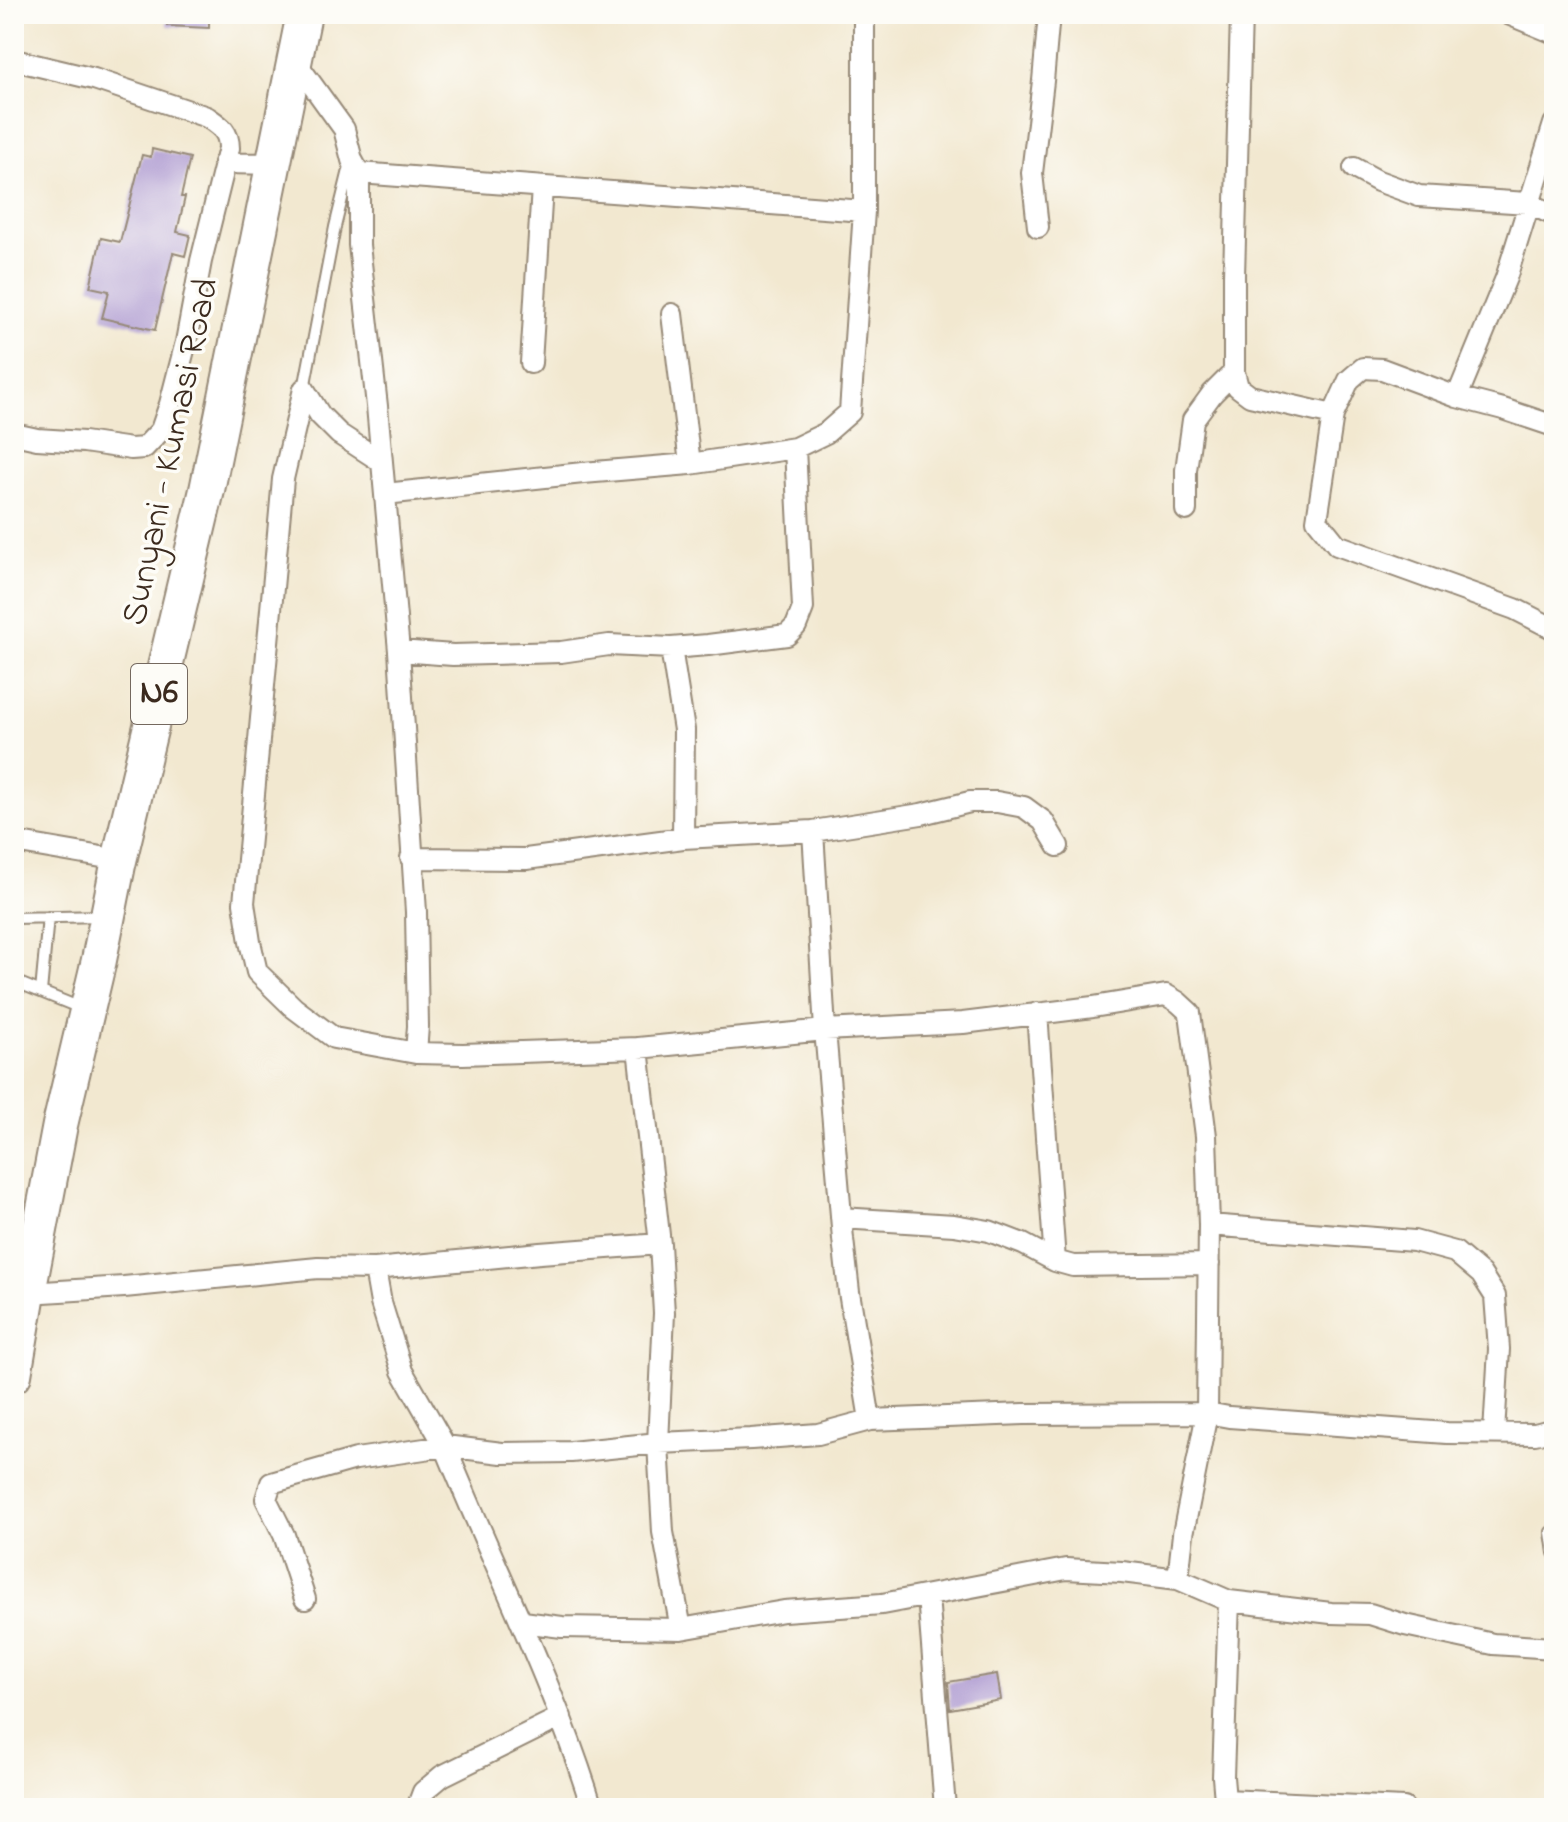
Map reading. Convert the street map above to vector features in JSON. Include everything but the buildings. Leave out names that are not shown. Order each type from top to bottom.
[{"type":"main road","name":"Sunyani - Kumasi Road","points":[[14,1375],[60,1125],[207,490],[304,14]]},
{"type":"street","points":[[385,494],[690,464],[795,448],[826,433],[850,412],[864,211],[864,14]]},
{"type":"street","points":[[1038,227],[1032,173],[1049,14]]},
{"type":"street","points":[[1241,14],[1234,372],[1238,387],[1250,396],[1333,415]]},
{"type":"street","points":[[1508,14],[1554,33]]},
{"type":"street","points":[[14,60],[94,79],[207,117],[227,133],[229,148],[201,261],[186,342],[161,430],[144,448],[131,449],[14,434]]},
{"type":"street","points":[[295,61],[344,129],[355,166],[359,245],[399,651],[416,912],[416,1053]]},
{"type":"street","points":[[1457,397],[1506,278],[1554,124]]},
{"type":"street","points":[[224,163],[272,164]]},
{"type":"street","points":[[355,166],[542,187],[864,211]]},
{"type":"street","points":[[1354,168],[1378,181],[1419,196],[1528,203],[1554,215]]},
{"type":"street","points":[[531,363],[542,187]]},
{"type":"street","points":[[672,314],[690,464]]},
{"type":"street","points":[[1554,426],[1457,397],[1382,369],[1363,368],[1349,380],[1333,415],[1317,520],[1337,545],[1515,609],[1554,629]]},
{"type":"street","points":[[1186,510],[1186,470],[1193,420],[1212,394],[1234,372]]},
{"type":"street","points":[[304,389],[320,415],[339,434],[382,462]]},
{"type":"street","points":[[304,389],[283,479],[244,903],[257,972],[294,1008],[334,1038],[416,1053],[638,1048],[825,1030],[963,1023],[1166,995],[1178,1002],[1190,1013],[1206,1136],[1209,1225],[1207,1413],[1183,1534],[1178,1579]]},
{"type":"street","points":[[399,651],[453,655],[561,652],[609,645],[671,648],[787,635],[796,626],[803,608],[795,448]]},
{"type":"street","points":[[671,648],[684,730],[683,838]]},
{"type":"street","points":[[411,858],[526,859],[683,838],[813,831],[921,814],[970,802],[997,802],[1024,807],[1043,821],[1058,846]]},
{"type":"street","points":[[813,831],[841,1218],[849,1292],[870,1420]]},
{"type":"street","points":[[14,842],[119,860]]},
{"type":"street","points":[[1037,1013],[1055,1261]]},
{"type":"street","points":[[638,1048],[660,1244],[664,1313],[658,1443],[663,1532],[681,1629]]},
{"type":"street","points":[[841,1218],[954,1225],[989,1231],[1073,1266],[1209,1264]]},
{"type":"street","points":[[1209,1225],[1414,1241],[1455,1252],[1481,1274],[1495,1296],[1499,1349],[1494,1433]]},
{"type":"street","points":[[28,1293],[318,1268],[375,1269],[660,1244]]},
{"type":"street","points":[[375,1269],[381,1303],[402,1371],[445,1446],[479,1529],[523,1622],[561,1717],[592,1808]]},
{"type":"street","points":[[305,1599],[284,1535],[266,1499],[271,1483],[356,1459],[445,1446],[502,1453],[571,1452],[658,1443],[818,1434],[870,1420],[1024,1414],[1207,1413],[1447,1433],[1535,1434],[1554,1429]]},
{"type":"street","points":[[523,1622],[562,1627],[681,1629],[784,1611],[882,1604],[1066,1569],[1178,1579],[1229,1601],[1331,1613],[1370,1614],[1493,1644],[1554,1648]]},
{"type":"street","points":[[928,1596],[945,1808]]},
{"type":"street","points":[[1229,1601],[1224,1804],[1399,1808]]},
{"type":"street","points":[[417,1808],[423,1792],[442,1776],[561,1717]]},
{"type":"lane","points":[[304,389],[335,227],[355,166]]},
{"type":"lane","points":[[14,918],[108,916]]},
{"type":"lane","points":[[41,992],[48,917]]},
{"type":"lane","points":[[14,981],[87,1010]]},
{"type":"lane","points":[[1551,1532],[1554,1553]]}]
